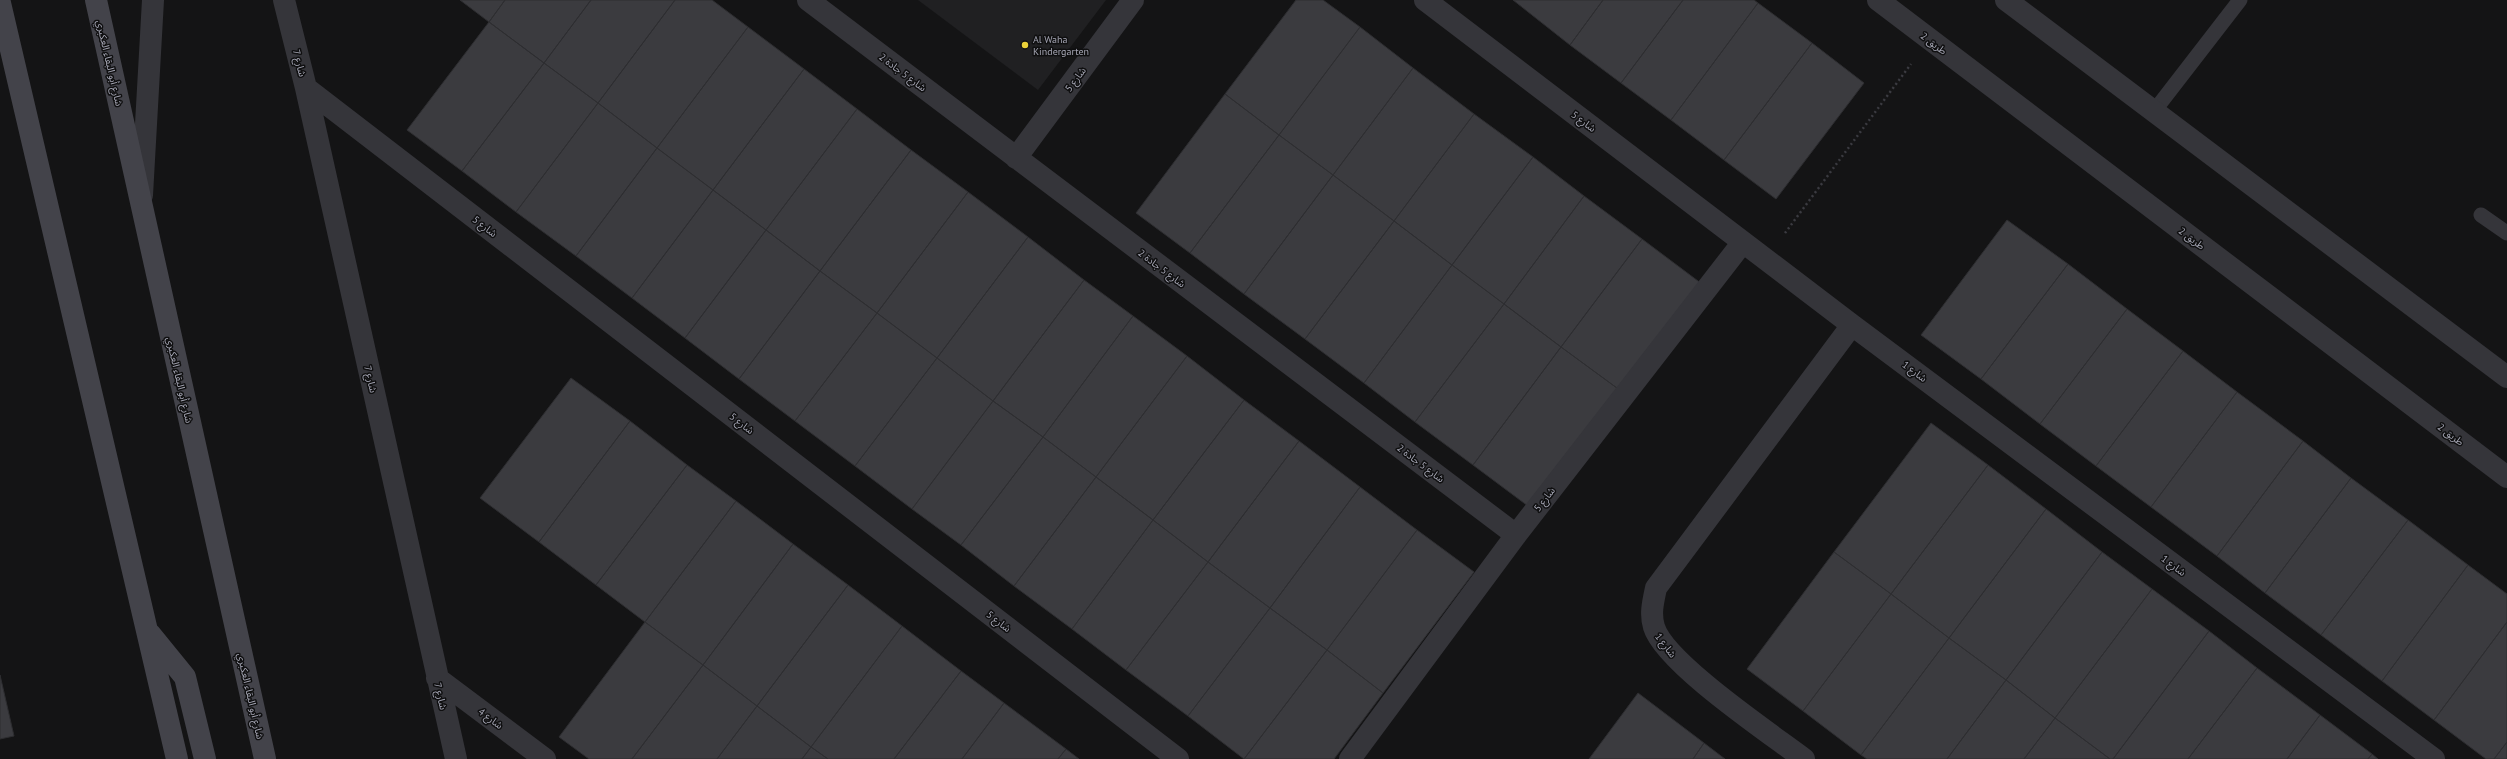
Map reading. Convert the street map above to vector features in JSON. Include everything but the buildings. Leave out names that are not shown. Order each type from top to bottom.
[{"type":"main road","name":"شارع أبو البقاء العكبري","points":[[96,0],[265,759]]},
{"type":"main road","points":[[0,3],[177,759]]},
{"type":"main road","points":[[146,630],[185,677],[205,759]]},
{"type":"street","points":[[142,206],[153,0]]},
{"type":"street","name":"شارع 7","points":[[284,0],[306,88],[456,759]]},
{"type":"street","name":"شارع 5 جادة 2","points":[[808,0],[1516,535]]},
{"type":"street","name":"شارع 5","points":[[1016,158],[1134,0]]},
{"type":"street","name":"شارع 5","points":[[1425,0],[1852,325]]},
{"type":"street","name":"طريق 2","points":[[1878,0],[2507,477]]},
{"type":"street","points":[[2006,0],[2155,110],[2507,377]]},
{"type":"street","name":"شارع 5","points":[[306,88],[1178,759]]},
{"type":"street","name":"شارع 5","points":[[1350,759],[1516,535],[1743,242]]},
{"type":"street","name":"شارع 1","points":[[1804,759],[1691,673],[1667,649],[1654,628],[1651,612],[1656,588],[1852,325],[2434,759]]},
{"type":"street","name":"شارع 4","points":[[437,678],[545,759]]},
{"type":"lane","points":[[2155,110],[2240,0]]},
{"type":"lane","points":[[2482,215],[2507,233]]},
{"type":"path","points":[[1766,260],[1930,40]]},
{"type":"shaded area","name":"Al Waha Kindergarten","points":[[918,0],[1106,0],[1038,90]]},
{"type":"place","name":"Al Waha Kindergarten","points":[[1025,45]]}]
